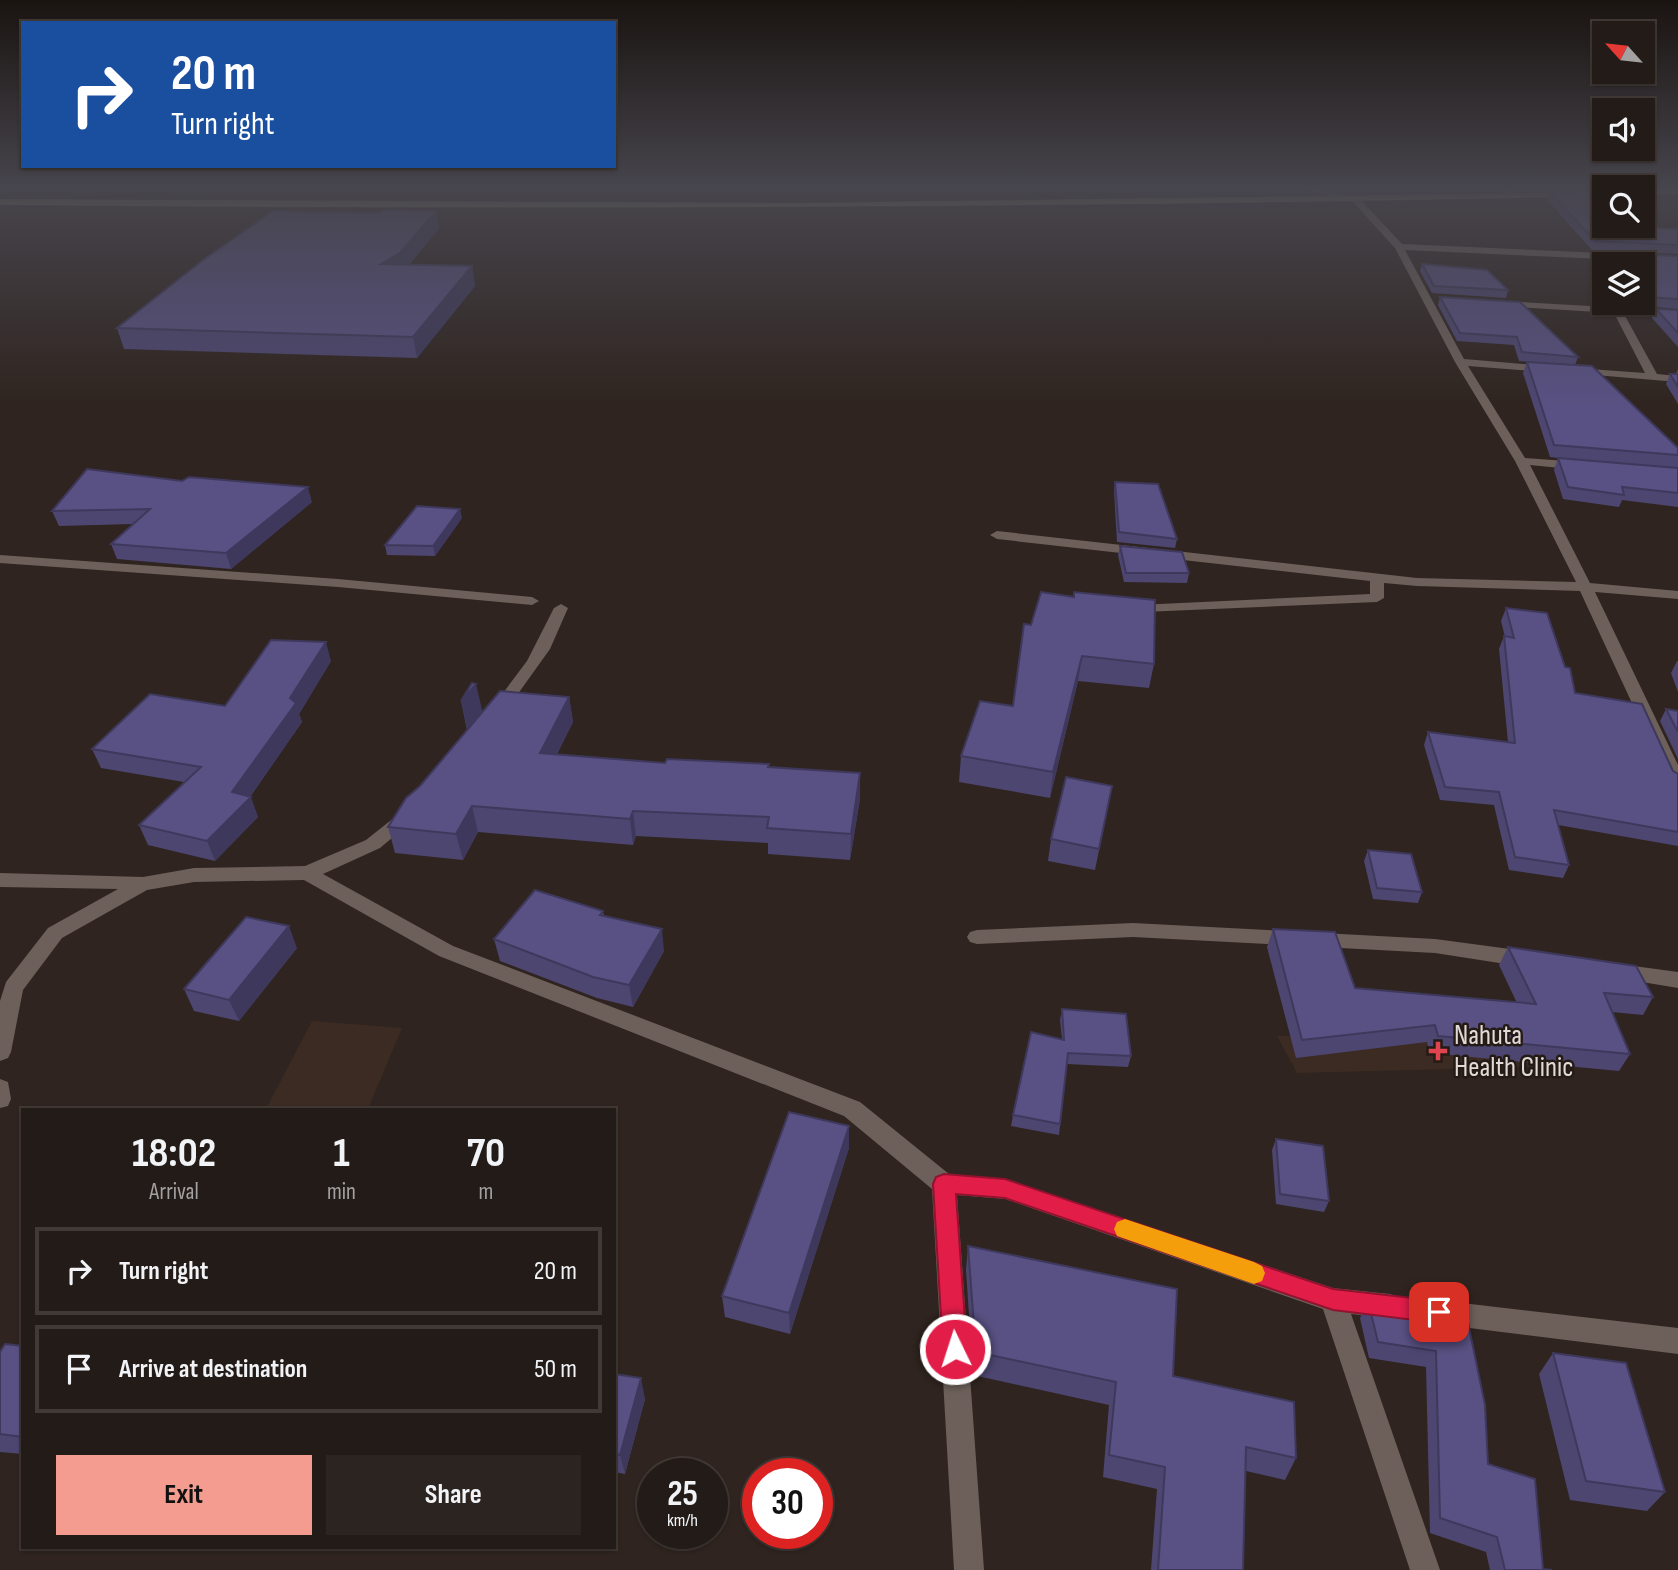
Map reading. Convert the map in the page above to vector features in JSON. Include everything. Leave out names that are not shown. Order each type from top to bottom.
[{"type":"street","points":[[1408,260],[1435,300],[1460,362],[1521,461],[1585,587],[1678,783]]},
{"type":"street","points":[[1496,303],[1592,309]]},
{"type":"street","points":[[1655,312],[1678,314]]},
{"type":"street","points":[[1620,315],[1653,377]]},
{"type":"street","points":[[1460,362],[1678,379]]},
{"type":"street","points":[[1521,461],[1599,468]]},
{"type":"street","points":[[997,535],[1417,582],[1585,587],[1678,595]]},
{"type":"street","points":[[0,559],[338,583],[532,601]]},
{"type":"street","points":[[1143,608],[1377,597],[1377,578]]},
{"type":"street","points":[[485,725],[535,665],[554,631],[561,608]]},
{"type":"street","points":[[0,880],[142,884],[194,875],[307,873],[373,844],[419,806]]},
{"type":"street","points":[[307,873],[446,951],[852,1109],[944,1184],[1005,1189],[1333,1300],[1678,1341]]},
{"type":"street","points":[[0,1052],[13,988],[55,933],[142,884]]},
{"type":"street","points":[[977,937],[1133,930],[1435,946],[1543,961]]},
{"type":"street","points":[[1597,969],[1678,980]]},
{"type":"street","points":[[0,1088],[0,1099]]},
{"type":"street","points":[[944,1184],[969,1570]]},
{"type":"street","points":[[1333,1300],[1425,1570]]},
{"type":"shaded area","points":[[312,1021],[402,1028],[368,1108],[267,1108]]},
{"type":"shaded area","name":"Nahuta Health Clinic","points":[[1586,1034],[1597,1065],[1297,1073],[1277,1036]]},
{"type":"building","points":[[203,260],[387,260],[381,264],[472,266],[413,337],[117,328]]},
{"type":"building","points":[[1655,260],[1678,260],[1678,299],[1655,298]]},
{"type":"building","points":[[1422,264],[1487,270],[1508,290],[1434,286]]},
{"type":"building","points":[[1440,297],[1520,302],[1578,357],[1522,352],[1517,337],[1460,333]]},
{"type":"building","points":[[1656,309],[1678,310],[1678,333]]},
{"type":"building","points":[[1527,362],[1592,366],[1678,448],[1678,455],[1554,445]]},
{"type":"building","points":[[1670,374],[1678,374],[1678,387]]},
{"type":"building","points":[[1558,458],[1678,468],[1678,493],[1622,487],[1624,495],[1568,487]]},
{"type":"building","points":[[87,469],[182,481],[189,477],[308,487],[226,553],[111,544],[150,509],[52,511]]},
{"type":"building","points":[[1115,482],[1158,484],[1177,539],[1119,532]]},
{"type":"building","points":[[417,506],[460,509],[433,546],[385,545]]},
{"type":"building","points":[[1120,546],[1182,552],[1189,573],[1126,573]]},
{"type":"building","points":[[1041,592],[1074,597],[1074,592],[1155,600],[1154,664],[1082,656],[1053,772],[961,756],[980,701],[1013,706],[1024,624],[1031,625]]},
{"type":"building","points":[[1506,608],[1547,613],[1565,667],[1570,668],[1575,693],[1642,704],[1673,771],[1678,774],[1678,832],[1554,810],[1569,865],[1515,857],[1499,792],[1445,787],[1428,732],[1515,743],[1504,636],[1514,638]]},
{"type":"building","points":[[271,640],[326,642],[290,698],[296,703],[232,792],[251,797],[207,841],[139,825],[201,767],[92,749],[150,694],[225,706]]},
{"type":"building","points":[[472,683],[476,684],[461,701]]},
{"type":"building","points":[[500,691],[569,697],[540,753],[665,763],[667,759],[769,764],[768,767],[860,773],[851,834],[767,828],[769,817],[633,811],[630,819],[472,806],[456,834],[388,827],[406,798],[420,786]]},
{"type":"building","points":[[1666,709],[1678,711],[1678,732]]},
{"type":"building","points":[[1066,777],[1112,786],[1099,849],[1051,839]]},
{"type":"building","points":[[1368,850],[1411,854],[1422,892],[1377,888]]},
{"type":"building","points":[[535,890],[603,911],[600,915],[662,929],[629,985],[593,977],[494,939]]},
{"type":"building","points":[[246,917],[289,926],[229,1000],[184,989]]},
{"type":"building","points":[[1273,929],[1335,932],[1355,988],[1536,1004],[1508,947],[1636,966],[1653,997],[1604,993],[1630,1054],[1438,1036],[1435,1025],[1302,1040]]},
{"type":"building","points":[[1062,1009],[1126,1014],[1131,1056],[1068,1053],[1060,1124],[1013,1115],[1031,1032],[1064,1040]]},
{"type":"building","points":[[789,1112],[849,1126],[789,1313],[722,1296]]},
{"type":"building","points":[[1276,1139],[1323,1146],[1329,1201],[1280,1194]]},
{"type":"building","points":[[968,1246],[1177,1289],[1173,1376],[1294,1402],[1296,1458],[1246,1447],[1243,1570],[1158,1570],[1165,1467],[1109,1455],[1116,1382],[976,1352]]},
{"type":"building","points":[[1368,1301],[1466,1313],[1485,1405],[1488,1464],[1535,1479],[1543,1569],[1552,1570],[1505,1570],[1497,1537],[1440,1518],[1436,1351],[1378,1342]]},
{"type":"building","points":[[5,1344],[21,1346],[21,1437],[0,1434],[0,1352]]},
{"type":"building","points":[[1553,1353],[1626,1363],[1665,1492],[1586,1481]]},
{"type":"building","points":[[616,1374],[641,1378],[620,1455],[616,1454]]},
{"type":"slow traffic","points":[[1125,1229],[1254,1273]]},
{"type":"place","name":"Nahuta Health Clinic","points":[[1438,1051]]},
{"type":"route","points":[[955,1349],[944,1184],[1005,1189],[1333,1300],[1439,1312]]}]
